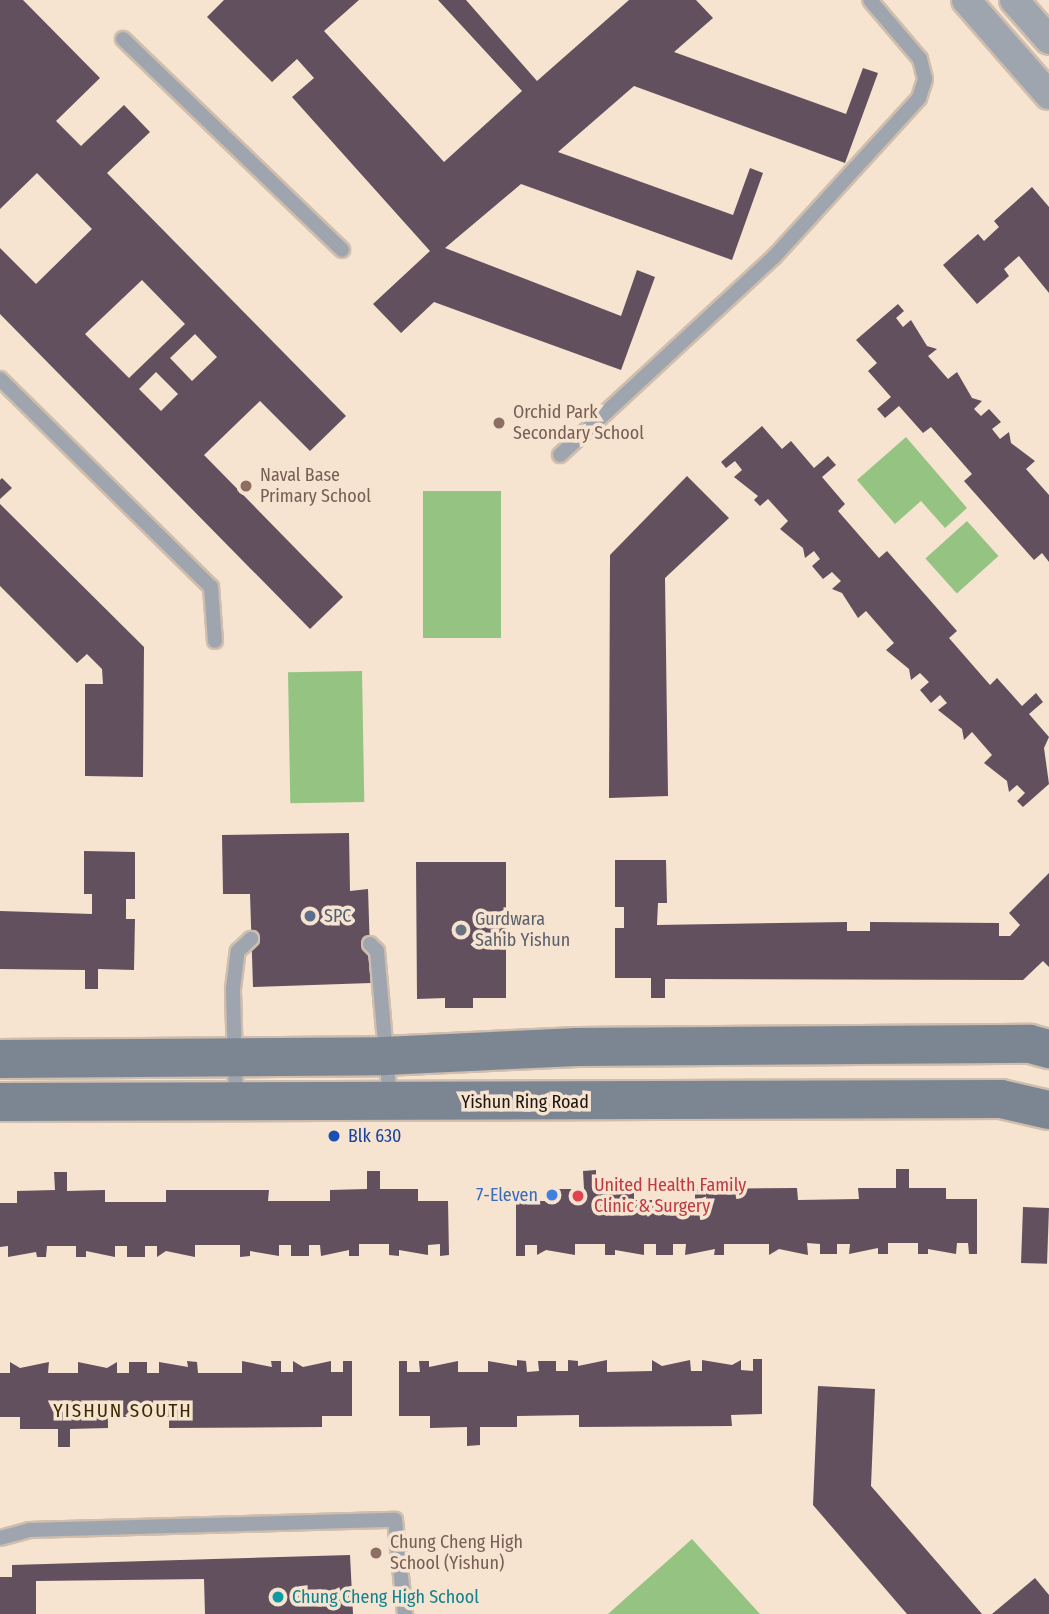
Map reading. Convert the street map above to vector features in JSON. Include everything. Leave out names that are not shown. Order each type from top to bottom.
[{"type":"main road","points":[[0,1059],[384,1056],[577,1047],[1030,1044],[1049,1049]]},
{"type":"main road","name":"Yishun Ring Road","points":[[0,1102],[1001,1099],[1049,1111]]},
{"type":"street","points":[[966,0],[1049,94]]},
{"type":"street","points":[[1014,0],[1049,40]]},
{"type":"lane","points":[[560,455],[774,257],[919,98],[925,79],[920,60],[870,0]]},
{"type":"lane","points":[[123,39],[342,250]]},
{"type":"lane","points":[[0,379],[211,587],[215,641]]},
{"type":"lane","points":[[237,1103],[233,1058],[238,951],[251,939]]},
{"type":"lane","points":[[370,944],[377,951],[390,1101]]},
{"type":"lane","points":[[0,1538],[29,1530],[395,1520],[405,1614]]},
{"type":"green space","points":[[906,437],[967,508],[945,528],[921,501],[895,524],[857,480]]},
{"type":"green space","points":[[423,491],[501,491],[501,638],[423,638]]},
{"type":"green space","points":[[967,521],[998,556],[957,593],[925,558]]},
{"type":"green space","points":[[362,671],[364,802],[290,803],[288,672]]},
{"type":"green space","points":[[692,1539],[760,1614],[608,1614]]},
{"type":"building","points":[[0,0],[23,0],[100,78],[56,121],[81,146],[124,105],[150,132],[107,173],[346,416],[310,451],[260,401],[204,455],[343,597],[310,629],[0,314],[0,248],[36,284],[92,229],[37,173],[0,209]],"holes":[[[142,280],[185,324],[129,378],[85,334]],[[195,334],[217,357],[192,381],[170,358]],[[156,372],[178,394],[161,411],[139,389]]]},
{"type":"building","points":[[224,0],[359,0],[324,31],[444,162],[522,91],[438,0],[466,0],[537,81],[629,0],[696,0],[713,18],[674,52],[846,114],[863,68],[878,73],[845,163],[634,86],[558,152],[733,215],[750,168],[763,173],[732,260],[521,184],[445,248],[621,316],[637,270],[655,277],[621,370],[434,302],[401,333],[373,304],[430,251],[292,97],[314,78],[297,59],[272,82],[207,17]]},
{"type":"building","points":[[1032,187],[1049,207],[1049,293],[1019,256],[1004,269],[1009,276],[977,304],[943,265],[978,234],[984,241],[999,227],[994,221]]},
{"type":"building","points":[[898,304],[904,311],[896,318],[903,327],[911,320],[927,346],[937,349],[928,356],[948,379],[957,372],[972,398],[982,401],[974,409],[981,416],[989,409],[1001,422],[992,429],[1000,439],[1009,432],[1011,443],[1035,461],[1026,469],[1049,495],[1049,562],[1042,553],[1034,560],[964,481],[972,474],[931,427],[923,433],[899,406],[885,418],[877,409],[891,397],[868,371],[877,363],[856,340]]},
{"type":"building","points":[[762,426],[782,449],[791,441],[814,468],[828,456],[836,465],[822,477],[845,504],[838,511],[879,558],[887,551],[957,631],[949,638],[990,685],[997,678],[1022,706],[1036,693],[1043,702],[1029,714],[1049,737],[1044,748],[1049,784],[1023,807],[1017,801],[1025,793],[1017,785],[1009,792],[1007,781],[984,763],[992,755],[972,732],[964,740],[962,729],[938,710],[947,703],[940,695],[931,703],[920,690],[929,682],[920,673],[911,680],[909,669],[886,650],[894,643],[866,611],[858,618],[842,593],[832,589],[841,581],[832,572],[823,579],[812,566],[820,559],[814,551],[805,558],[803,548],[780,529],[788,521],[768,499],[760,506],[754,500],[758,496],[734,477],[742,470],[735,461],[726,468],[721,462]]},
{"type":"building","points":[[687,476],[729,518],[665,578],[668,796],[609,798],[610,555]]},
{"type":"building","points":[[2,478],[12,488],[0,499],[0,480]]},
{"type":"building","points":[[0,504],[144,647],[143,777],[85,776],[85,684],[103,684],[102,669],[87,654],[77,663],[0,586]]},
{"type":"building","points":[[349,833],[350,891],[368,889],[371,983],[253,987],[250,894],[223,894],[222,835]]},
{"type":"building","points":[[84,851],[135,852],[135,899],[126,899],[126,919],[135,919],[134,970],[98,969],[98,989],[85,989],[85,970],[0,969],[0,911],[92,914],[92,894],[84,894]]},
{"type":"building","points":[[615,860],[666,860],[667,903],[658,903],[657,925],[847,922],[847,931],[870,931],[870,922],[999,923],[999,936],[1010,936],[1020,925],[1009,913],[1049,873],[1049,967],[1043,961],[1023,980],[665,979],[665,998],[651,998],[651,978],[615,978],[615,928],[624,928],[624,907],[615,907]]},
{"type":"building","name":"Gurdwara Sahib Yishun","points":[[416,862],[506,862],[506,998],[473,998],[473,1008],[445,1008],[445,998],[417,999]]},
{"type":"building","points":[[896,1169],[909,1169],[909,1188],[946,1188],[946,1199],[977,1199],[977,1254],[969,1254],[968,1243],[957,1243],[956,1254],[928,1249],[928,1254],[918,1254],[918,1243],[888,1243],[888,1254],[878,1254],[878,1248],[849,1254],[850,1244],[837,1244],[837,1254],[820,1254],[820,1244],[807,1243],[808,1255],[779,1249],[769,1255],[769,1244],[724,1244],[724,1255],[714,1255],[715,1249],[685,1255],[686,1244],[673,1244],[673,1255],[656,1255],[656,1244],[644,1244],[644,1255],[615,1250],[615,1255],[605,1255],[605,1244],[575,1244],[575,1255],[546,1250],[537,1255],[537,1245],[525,1245],[525,1256],[516,1256],[516,1201],[546,1201],[546,1189],[584,1189],[583,1171],[596,1170],[596,1189],[634,1189],[634,1200],[695,1200],[695,1189],[797,1188],[798,1200],[859,1199],[858,1188],[896,1188]]},
{"type":"building","points":[[367,1171],[380,1171],[380,1189],[418,1189],[418,1201],[448,1201],[449,1255],[440,1256],[440,1244],[428,1245],[428,1255],[399,1250],[399,1256],[389,1255],[389,1244],[359,1244],[359,1256],[349,1256],[349,1250],[321,1256],[320,1245],[309,1245],[309,1256],[291,1256],[291,1245],[279,1245],[279,1256],[250,1251],[250,1256],[240,1257],[240,1245],[195,1245],[195,1257],[166,1251],[157,1257],[157,1246],[145,1246],[145,1257],[127,1257],[127,1246],[115,1246],[115,1257],[86,1251],[86,1257],[76,1257],[76,1246],[47,1246],[46,1257],[37,1257],[36,1252],[8,1257],[8,1246],[0,1247],[0,1203],[17,1203],[17,1191],[55,1190],[54,1172],[67,1172],[67,1191],[105,1190],[105,1202],[166,1202],[166,1190],[269,1190],[268,1201],[330,1201],[330,1190],[367,1189]]},
{"type":"building","points":[[1023,1207],[1049,1208],[1047,1264],[1021,1263]]},
{"type":"building","points":[[753,1359],[762,1359],[762,1414],[731,1415],[732,1426],[579,1427],[579,1415],[517,1416],[517,1427],[480,1427],[480,1445],[467,1446],[467,1427],[430,1428],[430,1416],[399,1416],[399,1361],[407,1361],[407,1372],[420,1372],[419,1361],[429,1361],[429,1367],[458,1361],[458,1372],[488,1372],[488,1361],[517,1366],[517,1360],[526,1361],[527,1372],[539,1371],[538,1361],[556,1361],[556,1371],[568,1371],[568,1360],[578,1361],[578,1366],[607,1360],[607,1372],[652,1371],[652,1360],[662,1366],[690,1360],[691,1371],[702,1371],[702,1360],[732,1365],[741,1360],[741,1370],[753,1371]]},
{"type":"building","points":[[187,1361],[197,1362],[198,1373],[242,1373],[242,1361],[272,1367],[271,1361],[281,1361],[281,1372],[293,1372],[293,1361],[303,1367],[331,1361],[331,1372],[343,1372],[343,1361],[352,1361],[352,1416],[322,1416],[322,1427],[169,1428],[169,1417],[108,1417],[108,1428],[70,1429],[70,1447],[58,1447],[58,1429],[20,1429],[20,1417],[0,1417],[0,1373],[10,1373],[10,1362],[20,1368],[49,1362],[48,1373],[78,1373],[78,1362],[107,1368],[117,1362],[117,1373],[129,1373],[129,1362],[147,1362],[147,1373],[159,1373],[159,1362],[188,1367]]},
{"type":"building","points":[[818,1386],[875,1389],[871,1486],[982,1614],[907,1614],[813,1505]]},
{"type":"building","name":"Chung Cheng High School","points":[[350,1555],[353,1614],[205,1614],[204,1579],[36,1581],[36,1614],[0,1614],[0,1577],[12,1577],[12,1565]]},
{"type":"building","points":[[1035,1578],[1049,1595],[1049,1614],[992,1614]]},
{"type":"place","name":"Orchid Park Secondary School","points":[[499,423]]},
{"type":"place","name":"Naval Base Primary School","points":[[246,486]]},
{"type":"place","name":"SPC","points":[[310,916]]},
{"type":"place","name":"Gurdwara Sahib Yishun","points":[[461,930]]},
{"type":"place","name":"Blk 630","points":[[334,1136]]},
{"type":"place","name":"7-Eleven","points":[[552,1195]]},
{"type":"place","name":"United Health Family Clinic & Surgery","points":[[578,1196]]},
{"type":"place","name":"Chung Cheng High School (Yishun)","points":[[376,1553]]},
{"type":"place","name":"Chung Cheng High School","points":[[278,1597]]},
{"type":"district","name":"YISHUN SOUTH","points":[[123,1411]]}]
